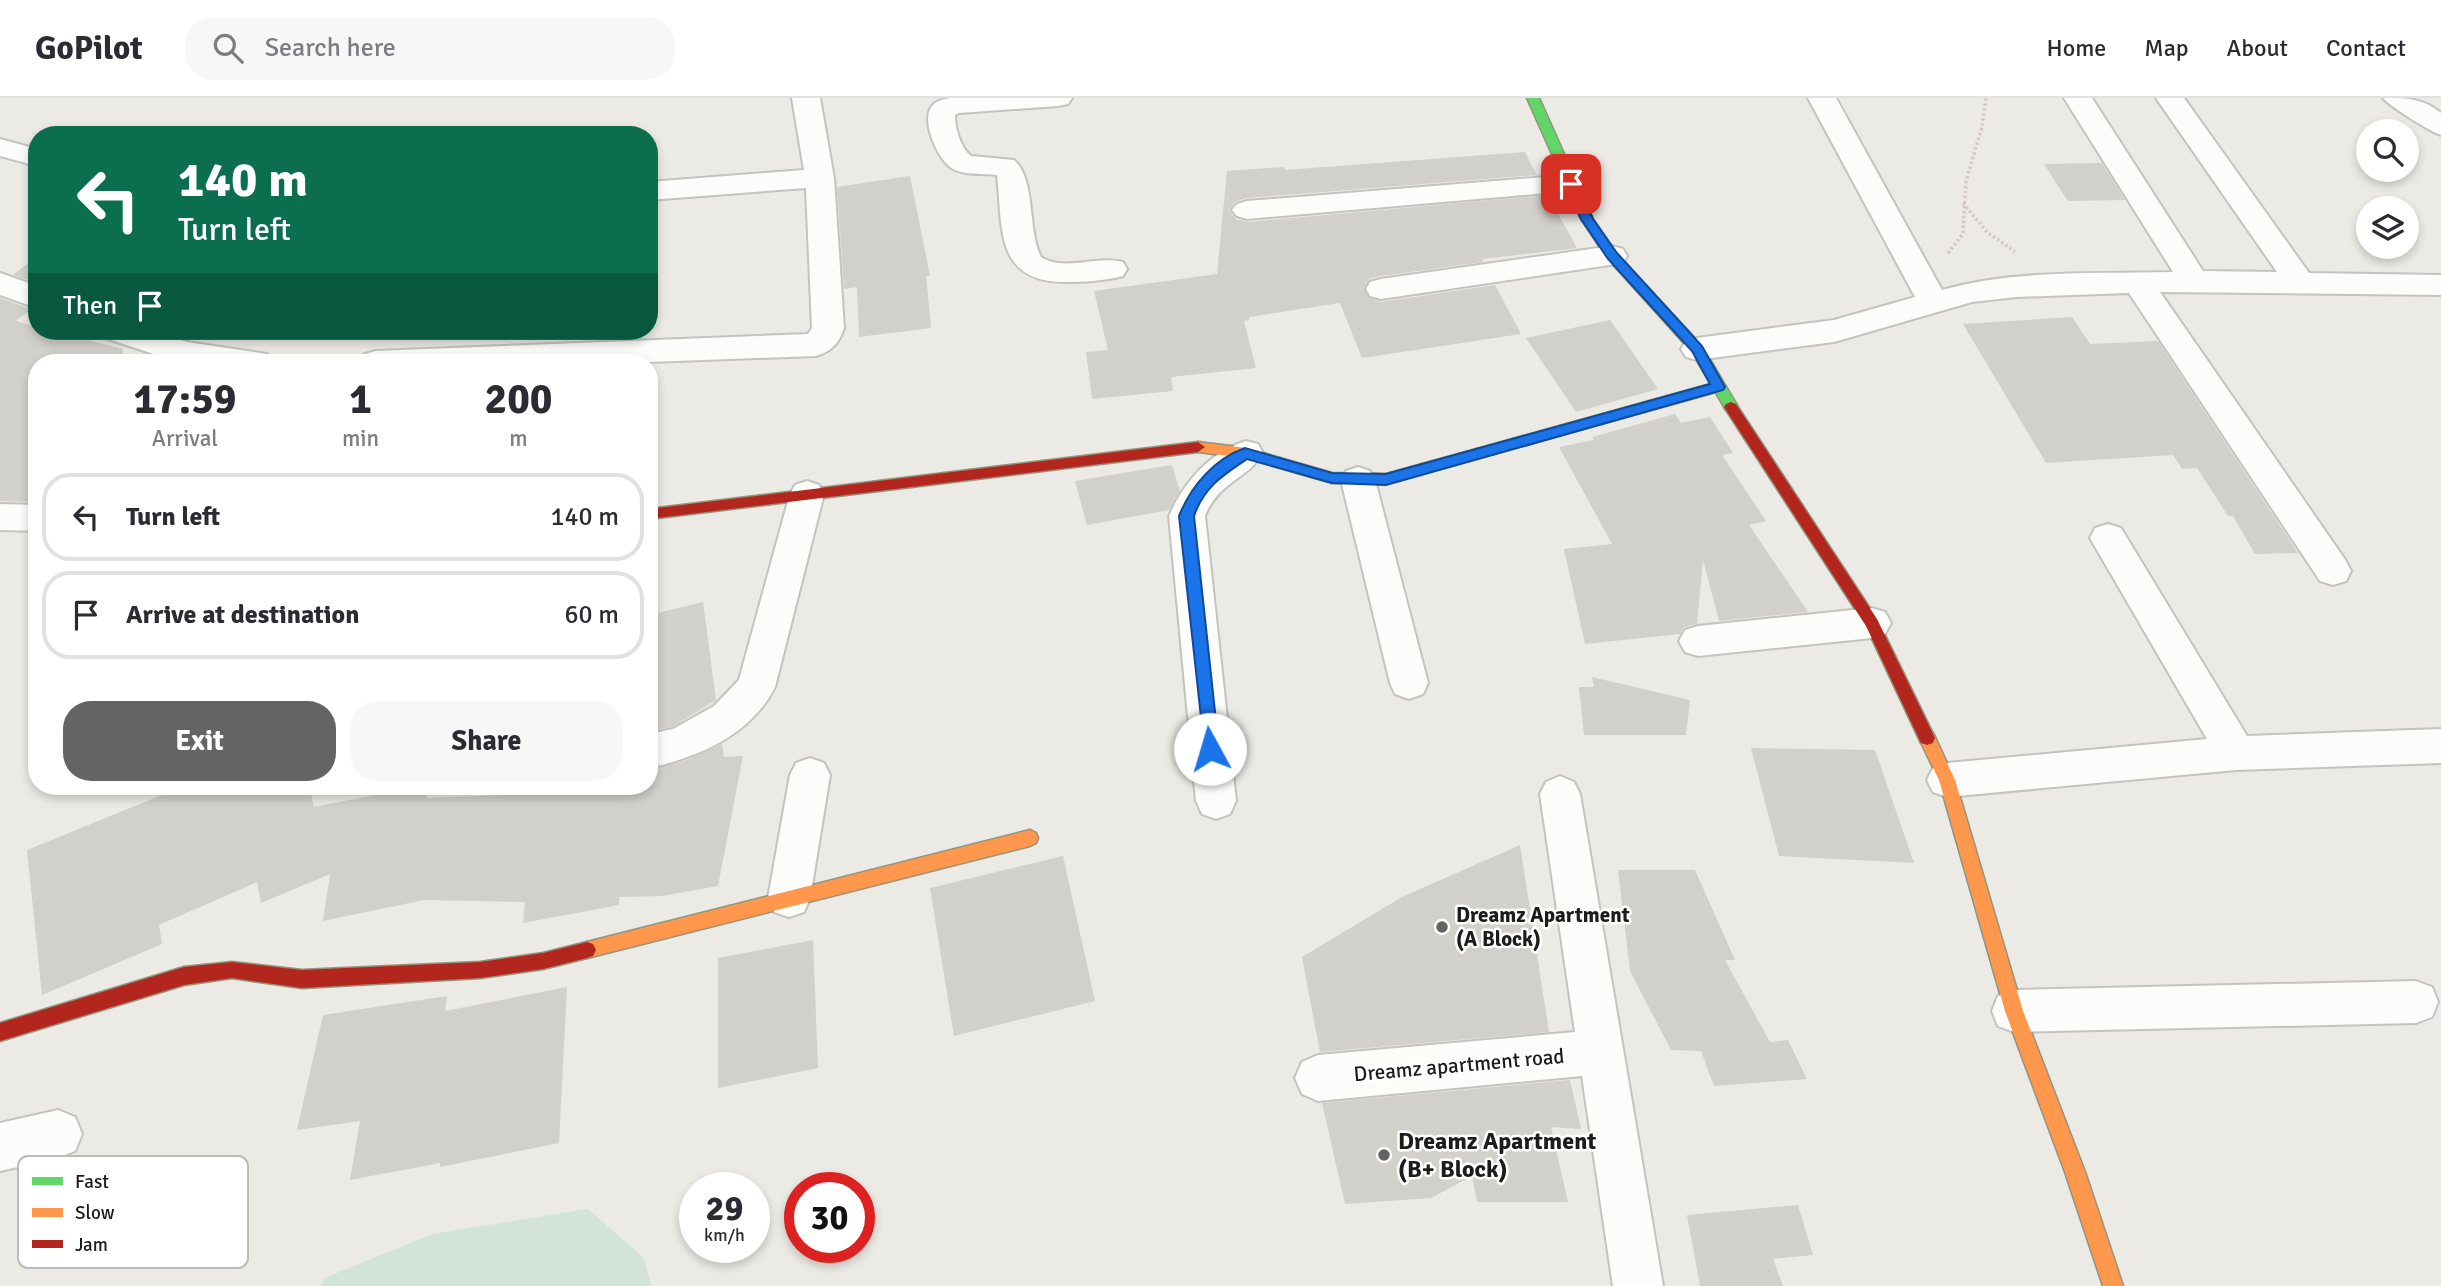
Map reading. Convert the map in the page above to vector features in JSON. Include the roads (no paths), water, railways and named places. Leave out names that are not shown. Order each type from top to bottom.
[{"type":"street","points":[[583,354],[816,345],[825,337],[828,328],[820,178],[806,98]]},
{"type":"street","points":[[1058,98],[968,101],[943,110],[940,117],[950,154],[960,163],[971,166],[1004,166],[1011,173],[1023,254],[1031,265],[1046,271],[1111,269]]},
{"type":"street","points":[[1533,98],[1587,219],[1612,256],[1697,349],[1718,387],[1872,622],[1947,780],[2014,1011],[2075,1172],[2113,1286]]},
{"type":"street","points":[[1822,98],[1929,293]]},
{"type":"street","points":[[2078,98],[2194,281]]},
{"type":"street","points":[[2170,98],[2301,284]]},
{"type":"street","points":[[2397,98],[2423,112],[2441,127]]},
{"type":"street","points":[[0,147],[28,155]]},
{"type":"street","points":[[658,190],[820,178]]},
{"type":"street","points":[[1247,210],[1571,184]]},
{"type":"street","points":[[1381,289],[1612,256]]},
{"type":"street","points":[[1697,349],[1834,331],[1929,293],[2194,281],[2441,285]]},
{"type":"street","points":[[0,283],[28,294]]},
{"type":"street","points":[[2138,283],[2333,571]]},
{"type":"street","points":[[146,340],[192,354]]},
{"type":"street","points":[[658,513],[1206,446],[1245,453],[1332,478],[1386,480],[1718,387]]},
{"type":"street","points":[[1216,801],[1187,516],[1194,497],[1209,478],[1245,453]]},
{"type":"street","points":[[1358,480],[1409,683]]},
{"type":"street","points":[[658,749],[681,744],[728,718],[756,687],[807,494]]},
{"type":"street","points":[[0,517],[28,518]]},
{"type":"street","points":[[2108,538],[2236,753]]},
{"type":"street","points":[[1698,641],[1872,622]]},
{"type":"street","points":[[1947,780],[2236,753],[2441,746]]},
{"type":"street","points":[[789,898],[810,775]]},
{"type":"street","points":[[1560,794],[1638,1286]]},
{"type":"street","points":[[0,1032],[184,976],[232,970],[302,979],[480,970],[543,961],[1030,838]]},
{"type":"street","points":[[2014,1011],[2416,1002]]},
{"type":"street","name":"Dreamz apartment road","points":[[1318,1078],[1600,1052]]},
{"type":"street","points":[[0,1147],[58,1134]]},
{"type":"place","name":"Dreamz Apartment (A Block)","points":[[1442,927]]},
{"type":"place","name":"Dreamz Apartment (B+ Block)","points":[[1384,1155]]}]
